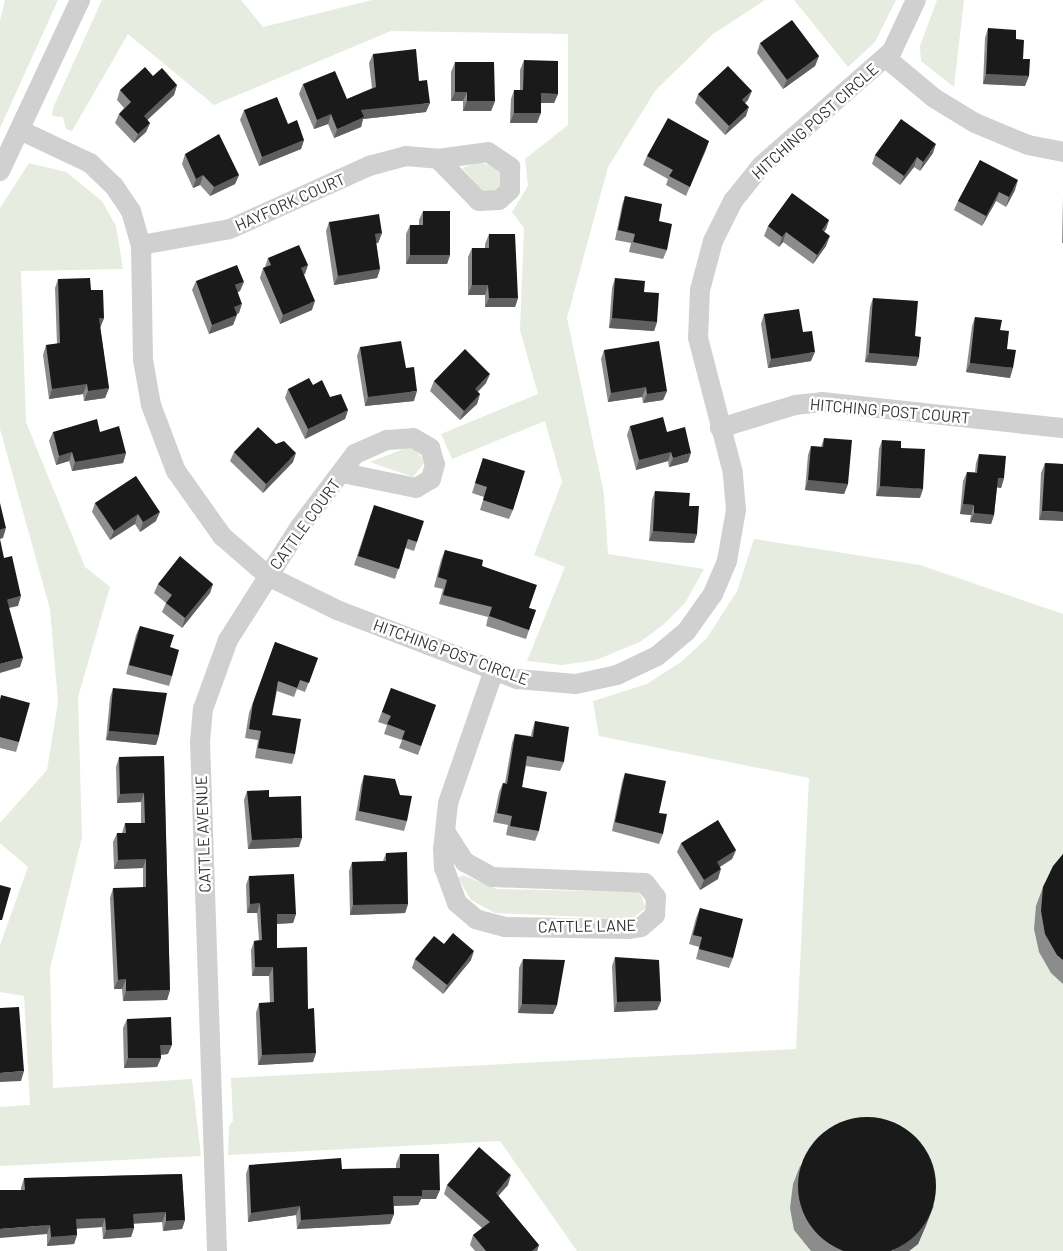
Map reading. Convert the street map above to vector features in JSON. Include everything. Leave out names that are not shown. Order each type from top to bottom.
[{"type":"street","points":[[0,171],[22,131],[80,0]]},
{"type":"street","name":"HITCHING POST CIRCLE","points":[[22,131],[79,156],[103,173],[131,211],[141,246],[143,360],[157,427],[196,505],[222,536],[268,576],[329,607],[494,670],[545,685],[596,681],[648,661],[686,632],[713,594],[732,543],[736,492],[698,338],[700,290],[713,241],[733,201],[761,166],[886,58],[906,29],[916,0]]},
{"type":"street","points":[[886,58],[934,98],[975,123],[1028,145],[1063,152]]},
{"type":"street","name":"HAYFORK COURT","points":[[141,246],[230,229],[384,161],[406,156],[438,159]]},
{"type":"street","name":"HITCHING POST COURT","points":[[720,428],[794,405],[822,402],[1063,428]]},
{"type":"street","name":"CATTLE COURT","points":[[268,576],[330,484],[343,473]]},
{"type":"street","name":"CATTLE AVENUE","points":[[217,1251],[200,742],[203,709],[218,660],[268,576]]},
{"type":"street","name":"CATTLE LANE","points":[[446,833],[465,862],[492,877],[645,883],[656,897],[655,915],[641,927],[628,929],[489,924],[466,912],[450,890],[444,868],[446,833],[457,769],[494,670]]},
{"type":"shaded area","points":[[5,0],[58,0],[0,128],[0,21]]},
{"type":"shaded area","points":[[102,0],[241,0],[263,27],[372,0],[765,0],[713,34],[655,91],[608,167],[567,318],[604,494],[608,554],[704,569],[685,603],[663,625],[640,642],[596,660],[562,665],[527,661],[565,567],[534,555],[562,482],[545,421],[452,459],[441,434],[538,394],[520,330],[524,228],[512,212],[528,186],[525,159],[568,125],[568,34],[391,31],[214,105],[128,34],[72,131],[66,129],[63,117],[52,116],[53,108]]},
{"type":"shaded area","points":[[794,0],[896,0],[875,42],[848,67]]},
{"type":"shaded area","points":[[937,0],[964,0],[954,87],[921,61],[920,46]]},
{"type":"shaded area","points":[[480,162],[498,168],[501,174],[500,185],[491,193],[484,192],[462,168]]},
{"type":"shaded area","points":[[29,163],[66,172],[102,201],[116,226],[123,269],[21,271],[26,422],[85,567],[110,587],[78,697],[82,837],[50,969],[53,1088],[192,1079],[201,1156],[0,1166],[0,1107],[30,1105],[24,996],[0,992],[0,945],[28,867],[0,843],[0,823],[47,770],[58,702],[50,609],[0,429],[0,208]]},
{"type":"shaded area","points":[[406,448],[416,450],[425,462],[413,477],[370,462]]},
{"type":"shaded area","points":[[754,539],[920,565],[1063,614],[1063,1251],[577,1251],[500,1141],[228,1155],[229,1126],[233,1121],[231,1078],[796,1049],[809,778],[599,736],[593,701],[647,684],[681,662],[707,638],[737,591]]},
{"type":"shaded area","points":[[463,875],[497,889],[640,892],[646,908],[631,919],[495,913],[471,900],[458,878]]},
{"type":"building","points":[[792,20],[819,56],[787,80],[760,43]]},
{"type":"building","points":[[988,28],[1016,30],[1016,39],[1024,40],[1023,59],[1030,59],[1029,76],[986,74]]},
{"type":"building","points":[[416,49],[419,81],[427,80],[430,103],[361,110],[364,117],[337,129],[331,114],[317,120],[303,84],[335,71],[347,99],[376,87],[373,54]]},
{"type":"building","points":[[524,60],[558,61],[558,94],[541,93],[541,113],[514,113],[514,90],[523,90]]},
{"type":"building","points":[[455,62],[494,62],[495,101],[467,101],[467,92],[455,92]]},
{"type":"building","points":[[728,66],[752,91],[742,100],[749,107],[729,126],[698,94]]},
{"type":"building","points":[[145,67],[153,76],[162,68],[177,85],[144,116],[150,123],[138,134],[119,114],[131,102],[120,90]]},
{"type":"building","points":[[277,97],[288,124],[297,120],[304,140],[262,157],[244,110]]},
{"type":"building","points":[[668,118],[709,141],[690,187],[669,176],[673,170],[647,156]]},
{"type":"building","points":[[901,119],[936,144],[923,162],[917,157],[904,176],[875,155]]},
{"type":"building","points":[[219,134],[239,175],[214,187],[203,175],[196,179],[185,154]]},
{"type":"building","points":[[980,160],[1018,180],[1009,197],[999,192],[986,216],[958,201]]},
{"type":"building","points":[[792,193],[829,220],[822,230],[830,236],[817,255],[786,232],[782,237],[768,226]]},
{"type":"building","points":[[625,196],[662,204],[659,221],[672,224],[667,250],[633,242],[635,234],[618,230]]},
{"type":"building","points":[[423,211],[450,211],[450,255],[410,255],[410,225],[423,225]]},
{"type":"building","points":[[379,214],[382,233],[375,234],[380,269],[338,276],[329,222]]},
{"type":"building","points":[[489,234],[515,234],[518,298],[489,298],[488,285],[472,285],[472,248],[489,248]]},
{"type":"building","points":[[299,245],[308,265],[301,268],[315,301],[283,315],[263,268],[271,265],[268,258]]},
{"type":"building","points":[[237,265],[244,282],[235,285],[242,304],[234,307],[237,315],[212,325],[196,281]]},
{"type":"building","points":[[90,278],[91,290],[103,290],[104,318],[99,318],[109,388],[88,391],[87,384],[52,389],[46,345],[60,343],[58,279]]},
{"type":"building","points":[[615,278],[645,281],[644,292],[659,293],[657,322],[612,318]]},
{"type":"building","points":[[873,298],[918,301],[915,336],[921,337],[919,357],[869,353]]},
{"type":"building","points":[[799,309],[803,332],[812,331],[815,352],[771,359],[764,314]]},
{"type":"building","points":[[975,317],[1002,320],[1000,330],[1009,331],[1007,349],[1016,350],[1013,368],[970,363]]},
{"type":"building","points":[[401,341],[406,368],[414,367],[417,391],[368,397],[360,347]]},
{"type":"building","points":[[659,341],[667,391],[647,394],[646,387],[611,393],[604,350]]},
{"type":"building","points":[[465,349],[490,374],[475,389],[480,394],[464,411],[434,381]]},
{"type":"building","points":[[309,378],[313,385],[322,380],[330,397],[341,394],[348,410],[308,429],[288,389]]},
{"type":"building","points":[[663,417],[667,432],[685,427],[691,453],[673,458],[671,452],[639,460],[630,426]]},
{"type":"building","points":[[97,419],[100,432],[119,426],[126,453],[75,462],[72,452],[59,456],[53,432]]},
{"type":"building","points":[[258,427],[276,444],[284,441],[296,453],[266,484],[234,452]]},
{"type":"building","points":[[824,438],[852,440],[848,484],[808,480],[811,446],[823,447]]},
{"type":"building","points":[[882,440],[901,441],[901,448],[925,449],[923,489],[880,486]]},
{"type":"building","points":[[979,454],[1006,456],[1004,478],[998,478],[994,515],[974,513],[974,505],[963,504],[967,472],[977,473]]},
{"type":"building","points":[[483,458],[525,471],[513,510],[483,500],[487,487],[475,483]]},
{"type":"building","points":[[1045,463],[1063,464],[1063,512],[1042,511]]},
{"type":"building","points":[[136,476],[160,512],[143,522],[138,514],[114,531],[95,503]]},
{"type":"building","points":[[655,491],[690,493],[689,506],[699,506],[697,534],[653,531]]},
{"type":"building","points":[[0,503],[6,528],[0,530]]},
{"type":"building","points":[[374,505],[424,521],[417,542],[408,539],[399,569],[358,556]]},
{"type":"building","points":[[0,539],[4,558],[12,556],[21,596],[7,600],[23,658],[0,664]]},
{"type":"building","points":[[445,550],[483,560],[482,566],[537,585],[529,608],[536,610],[529,630],[489,616],[492,607],[443,595],[447,580],[438,577]]},
{"type":"building","points":[[180,556],[213,584],[185,618],[166,603],[172,595],[158,584]]},
{"type":"building","points":[[140,626],[174,635],[170,647],[179,650],[172,676],[129,665]]},
{"type":"building","points":[[275,642],[318,658],[309,683],[300,680],[297,688],[278,681],[272,715],[301,719],[295,754],[258,748],[261,731],[249,729],[253,703]]},
{"type":"building","points":[[113,688],[167,693],[159,735],[109,731]]},
{"type":"building","points":[[391,688],[436,705],[421,746],[402,739],[405,731],[387,724],[391,716],[382,712]]},
{"type":"building","points":[[1,695],[30,703],[19,742],[0,737]]},
{"type":"building","points":[[535,721],[569,727],[564,762],[527,756],[522,787],[547,792],[539,831],[510,826],[512,816],[497,813],[503,783],[507,784],[515,734],[533,737]]},
{"type":"building","points":[[164,756],[170,990],[126,991],[126,979],[118,980],[113,888],[146,887],[146,859],[118,860],[117,833],[126,833],[125,823],[145,823],[144,793],[120,794],[119,757]]},
{"type":"building","points":[[625,773],[666,781],[659,813],[667,814],[663,834],[615,822]]},
{"type":"building","points":[[364,775],[395,779],[400,795],[412,796],[407,821],[359,811]]},
{"type":"building","points":[[269,790],[269,797],[301,796],[302,838],[252,840],[247,791]]},
{"type":"building","points":[[718,820],[736,850],[717,862],[721,869],[704,880],[681,843]]},
{"type":"building","points":[[407,852],[408,904],[353,905],[352,862],[386,861],[386,853]]},
{"type":"building","points":[[1063,854],[1063,960],[1057,955],[1045,934],[1041,911],[1043,887],[1053,866]]},
{"type":"building","points":[[294,874],[296,914],[277,914],[277,948],[307,947],[308,1009],[314,1008],[316,1053],[262,1055],[259,1003],[274,1002],[273,967],[255,967],[254,941],[262,940],[260,903],[250,904],[249,876]]},
{"type":"building","points":[[0,885],[11,888],[2,920],[0,920]]},
{"type":"building","points":[[700,908],[743,919],[733,958],[699,949],[702,937],[693,935]]},
{"type":"building","points":[[453,933],[474,951],[447,985],[415,959],[434,936],[444,944]]},
{"type":"building","points":[[615,957],[659,960],[661,1001],[617,1002]]},
{"type":"building","points":[[523,959],[565,960],[557,1005],[522,1004]]},
{"type":"building","points":[[19,1007],[24,1071],[0,1073],[0,1008]]},
{"type":"building","points":[[171,1017],[172,1045],[160,1045],[161,1058],[128,1058],[127,1019]]},
{"type":"building","points":[[867,1117],[893,1123],[905,1129],[915,1138],[924,1148],[930,1160],[936,1186],[930,1212],[924,1224],[915,1234],[905,1243],[893,1249],[867,1255],[841,1249],[829,1243],[819,1234],[810,1224],[804,1212],[798,1186],[804,1160],[810,1148],[819,1138],[829,1129],[841,1123]]},
{"type":"building","points":[[479,1147],[511,1175],[496,1193],[539,1245],[532,1251],[486,1251],[473,1235],[490,1222],[447,1185]]},
{"type":"building","points":[[400,1154],[439,1154],[440,1190],[422,1190],[422,1196],[393,1196],[394,1214],[301,1220],[300,1206],[251,1213],[249,1165],[341,1158],[342,1169],[400,1168]]},
{"type":"building","points":[[182,1174],[185,1220],[166,1221],[166,1212],[133,1214],[134,1228],[106,1230],[105,1218],[76,1219],[77,1235],[51,1237],[50,1225],[0,1229],[0,1190],[25,1190],[24,1178]]}]
